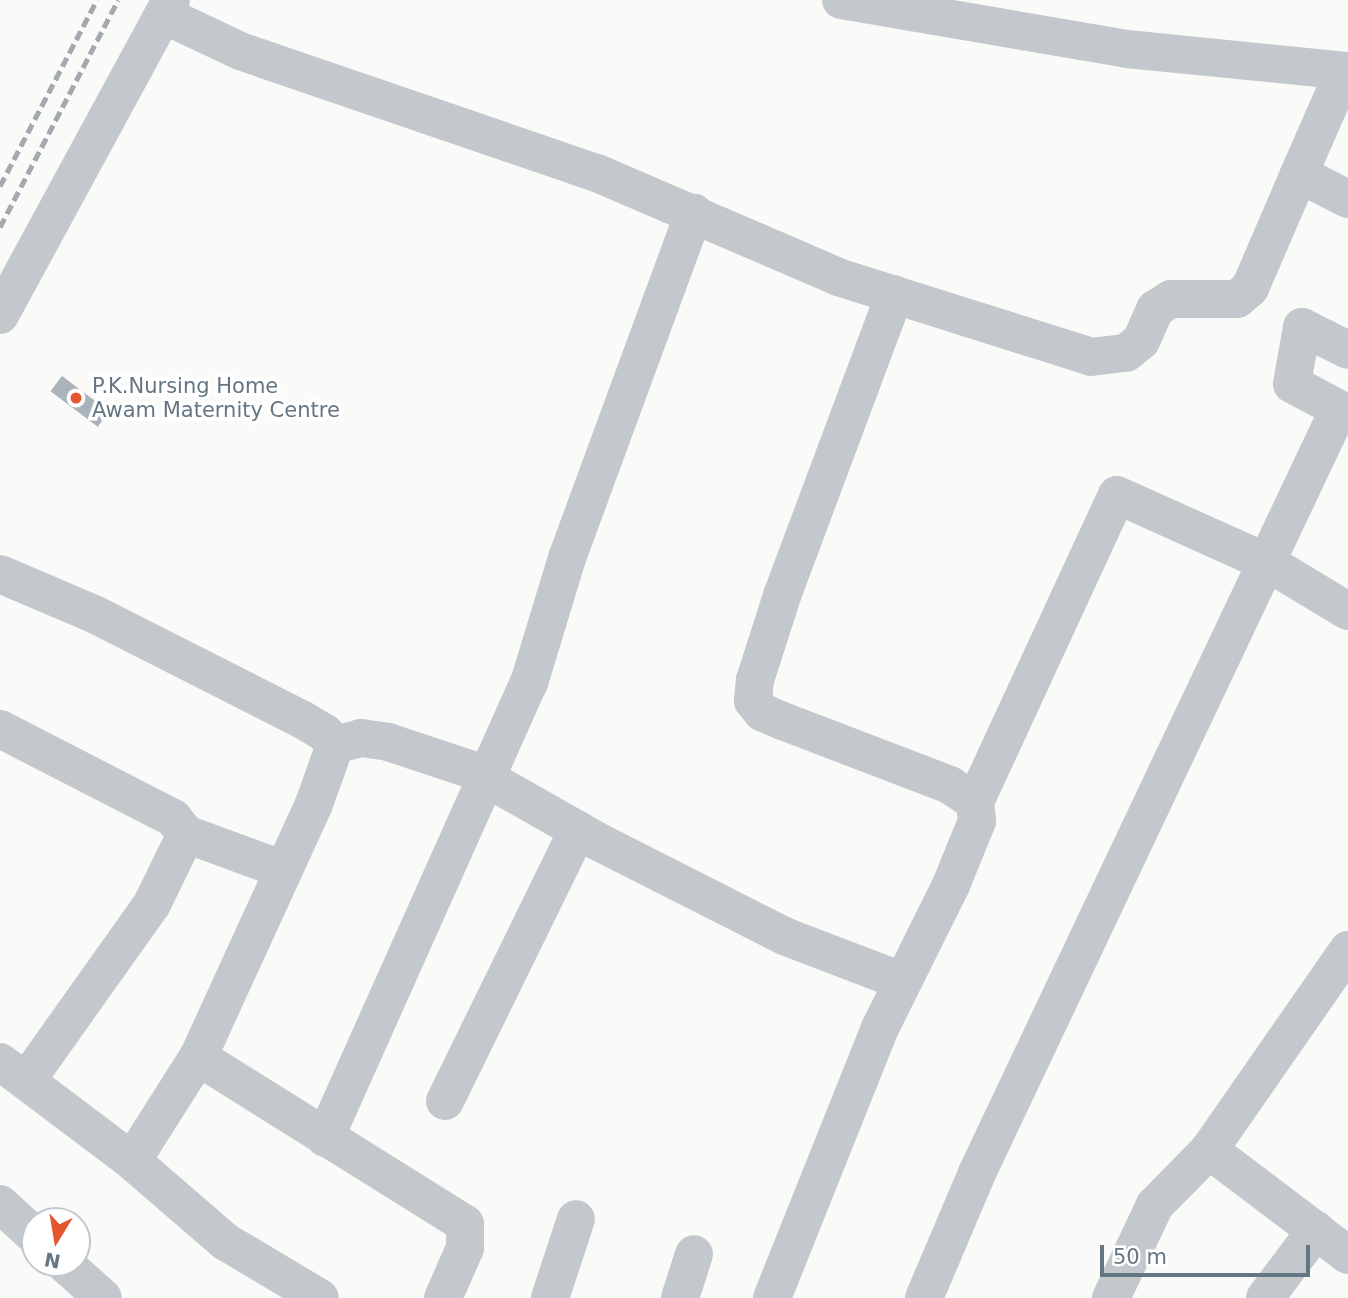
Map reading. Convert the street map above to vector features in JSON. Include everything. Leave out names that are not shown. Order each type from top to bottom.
[{"type":"street","points":[[0,315],[167,8],[240,51],[597,173],[694,213],[809,266],[1091,357],[1126,353],[1141,341],[1155,309],[1171,299],[1237,299],[1250,288],[1346,71],[1127,49],[841,0]]},
{"type":"street","points":[[1299,174],[1348,199]]},
{"type":"street","points":[[325,1138],[485,776],[529,683],[567,558],[694,213]]},
{"type":"street","points":[[895,294],[783,593],[755,680],[753,701],[774,717],[950,785],[975,802]]},
{"type":"street","points":[[925,1298],[976,1173],[1339,409],[1292,384],[1302,327],[1348,350]]},
{"type":"street","points":[[772,1298],[902,981],[971,839],[976,821],[975,802],[1117,495],[1268,563],[1348,611]]},
{"type":"street","points":[[0,574],[96,615],[303,720],[326,733],[335,745]]},
{"type":"street","points":[[0,729],[173,818],[186,834],[284,870]]},
{"type":"street","points":[[335,745],[360,738],[388,742],[485,776],[578,830],[783,936],[902,981]]},
{"type":"street","points":[[132,1161],[198,1057],[284,870],[335,745]]},
{"type":"street","points":[[444,1101],[578,830]]},
{"type":"street","points":[[186,834],[152,904],[13,1071],[132,1161],[226,1242],[320,1298]]},
{"type":"street","points":[[1111,1298],[1133,1243],[1155,1205],[1209,1150],[1343,968]]},
{"type":"street","points":[[198,1057],[465,1224],[466,1248],[443,1298]]},
{"type":"street","points":[[1209,1150],[1348,1255]]},
{"type":"street","points":[[0,1204],[21,1224]]},
{"type":"street","points":[[550,1298],[576,1219]]},
{"type":"street","points":[[1265,1298],[1316,1230]]},
{"type":"street","points":[[680,1298],[694,1254]]},
{"type":"street","points":[[80,1277],[103,1298]]},
{"type":"building","points":[[62,376],[109,412],[98,427],[51,391]]},
{"type":"railway","points":[[0,186],[97,0]]},
{"type":"railway","points":[[0,227],[118,0]]},
{"type":"place","name":"P.K.Nursing Home Awam Maternity Centre","points":[[76,398]]}]
